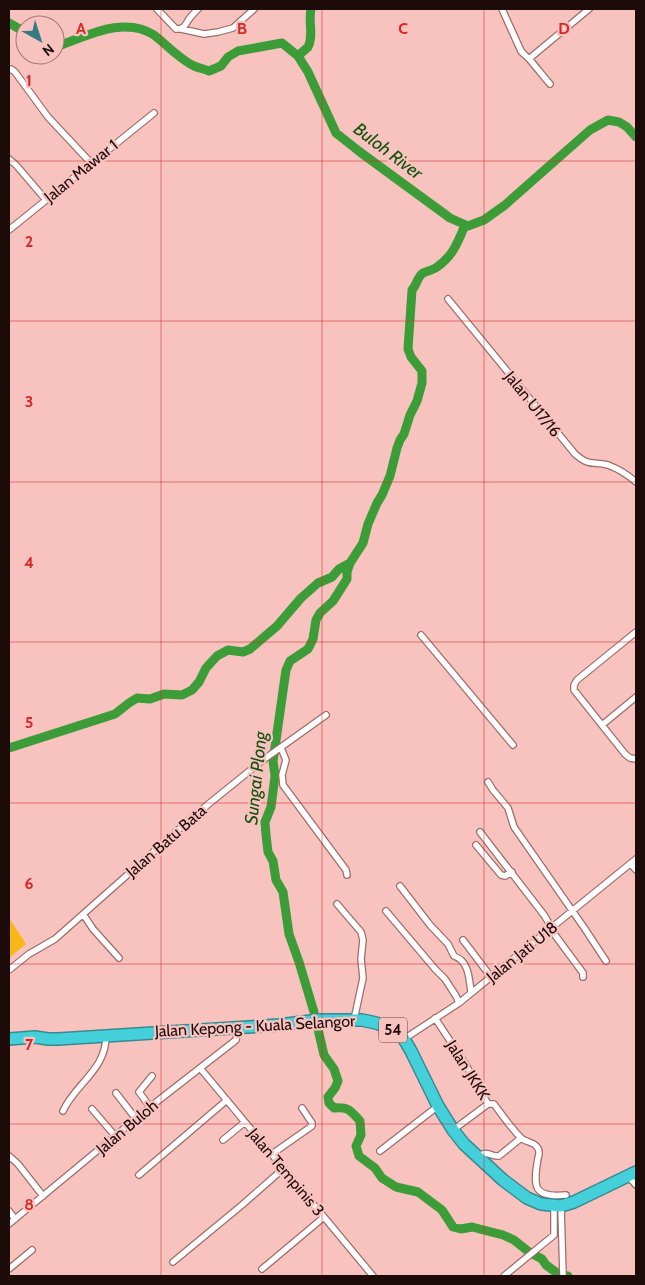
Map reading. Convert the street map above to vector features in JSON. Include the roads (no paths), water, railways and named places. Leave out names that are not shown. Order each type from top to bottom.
[{"type":"highway","name":"Jalan Kepong - Kuala Selangor","points":[[9,1039],[106,1036],[318,1020],[376,1022],[390,1028],[404,1039],[438,1106],[453,1130],[476,1156],[527,1198],[541,1204],[560,1203]]},
{"type":"highway","name":"Jalan Kepong - Kuala Selangor","points":[[9,1046],[34,1044],[48,1039]]},
{"type":"highway","points":[[560,1203],[574,1202],[632,1174]]},
{"type":"street","points":[[157,9],[176,29],[204,34],[233,28],[254,9]]},
{"type":"street","points":[[181,29],[186,26],[189,18],[198,9]]},
{"type":"street","points":[[530,58],[590,9]]},
{"type":"street","points":[[504,10],[521,51],[530,58],[550,84]]},
{"type":"street","points":[[9,70],[11,69],[15,72],[48,117],[91,163]]},
{"type":"street","name":"Jalan Mawar 1","points":[[10,227],[154,114]]},
{"type":"street","points":[[9,159],[46,200]]},
{"type":"street","name":"Jalan U17/16","points":[[448,299],[574,454],[589,464],[600,464],[616,468],[636,482]]},
{"type":"street","points":[[636,632],[577,680],[574,685],[574,690],[625,754],[630,758],[636,759]]},
{"type":"street","points":[[421,636],[513,745]]},
{"type":"street","points":[[602,725],[636,697]]},
{"type":"street","name":"Jalan Batu Bata","points":[[9,970],[29,954],[55,939],[178,830],[263,760],[326,714]]},
{"type":"street","points":[[281,748],[286,760],[282,775],[283,785],[346,870],[347,875]]},
{"type":"street","points":[[488,782],[508,808],[514,827],[606,961]]},
{"type":"street","points":[[480,832],[544,915],[552,931],[583,973],[583,977]]},
{"type":"street","points":[[476,845],[501,875],[505,876],[512,872]]},
{"type":"street","name":"Jalan Jati U18","points":[[404,1039],[459,1003],[636,859]]},
{"type":"street","points":[[631,864],[636,870]]},
{"type":"street","points":[[400,886],[430,925],[448,944],[454,956],[464,962],[472,992]]},
{"type":"street","points":[[338,904],[362,932],[361,959],[363,978],[354,1020]]},
{"type":"street","points":[[386,911],[445,979],[459,1003]]},
{"type":"street","points":[[83,914],[93,929],[120,958]]},
{"type":"street","points":[[463,940],[491,976]]},
{"type":"street","name":"Jalan JKKK","points":[[435,1018],[466,1065],[488,1104],[494,1104],[521,1138],[536,1146],[539,1150],[535,1182],[537,1188],[546,1195],[554,1196],[560,1203]]},
{"type":"street","name":"Jalan Buloh","points":[[9,1224],[150,1107],[236,1040],[238,1027]]},
{"type":"street","points":[[63,1111],[67,1102],[93,1071],[101,1058],[106,1046],[106,1036]]},
{"type":"street","name":"Jalan Tempinis 3","points":[[200,1068],[373,1276]]},
{"type":"street","points":[[150,1107],[139,1092],[152,1076]]},
{"type":"street","points":[[116,1093],[136,1119]]},
{"type":"street","points":[[139,1175],[228,1100]]},
{"type":"street","points":[[453,1130],[488,1104]]},
{"type":"street","points":[[380,1151],[438,1106]]},
{"type":"street","points":[[272,1154],[312,1126],[302,1108]]},
{"type":"street","points":[[92,1109],[116,1137]]},
{"type":"street","points":[[223,1140],[245,1122]]},
{"type":"street","points":[[476,1156],[487,1152],[499,1156],[521,1138]]},
{"type":"street","points":[[9,1156],[18,1164],[43,1196]]},
{"type":"street","points":[[173,1262],[284,1169]]},
{"type":"street","points":[[632,1174],[636,1185]]},
{"type":"street","points":[[504,1276],[554,1235],[560,1203]]},
{"type":"street","points":[[560,1203],[563,1276]]},
{"type":"street","points":[[9,1211],[15,1219]]},
{"type":"street","points":[[262,1269],[324,1217]]},
{"type":"street","points":[[554,1235],[562,1235]]},
{"type":"street","points":[[9,1269],[32,1250]]},
{"type":"waterway","points":[[298,56],[310,43],[311,9]]},
{"type":"waterway","name":"Buloh River","points":[[9,23],[15,26]]},
{"type":"waterway","name":"Buloh River","points":[[65,43],[107,29],[131,27],[154,35],[178,56],[194,66],[209,71],[221,66],[228,57],[238,51],[282,43],[298,56],[308,72],[336,133],[450,218],[468,226],[484,220],[505,205],[590,130],[608,120],[619,122],[627,127],[636,137]]},
{"type":"waterway","name":"Sungai Plong","points":[[314,1012],[289,934],[283,892],[276,880],[273,861],[268,852],[266,835],[265,822],[271,807],[275,776],[273,761],[286,670],[290,661],[308,649],[313,639],[316,620],[320,613],[333,601],[347,579],[350,563],[363,543],[368,524],[390,476],[397,448],[417,401],[422,383],[422,371],[411,357],[408,349],[412,290],[423,273],[443,263],[457,243],[465,225]]},
{"type":"waterway","name":"Sungai Plong","points":[[9,748],[115,714],[137,698],[150,699],[164,694],[182,695],[192,690],[199,682],[206,668],[217,656],[228,650],[243,652],[250,649],[277,626],[301,598],[318,583],[332,577],[339,569],[350,563]]},
{"type":"waterway","name":"Sungai Plong","points":[[318,1029],[324,1055],[334,1069],[338,1081],[328,1097],[329,1103],[334,1108],[349,1110],[360,1121],[361,1135],[356,1146],[359,1156],[375,1168],[382,1178],[396,1187],[418,1192],[442,1210],[453,1227],[461,1229],[472,1227],[503,1235],[514,1240],[529,1252],[542,1259],[546,1265],[557,1273],[568,1276]]}]
